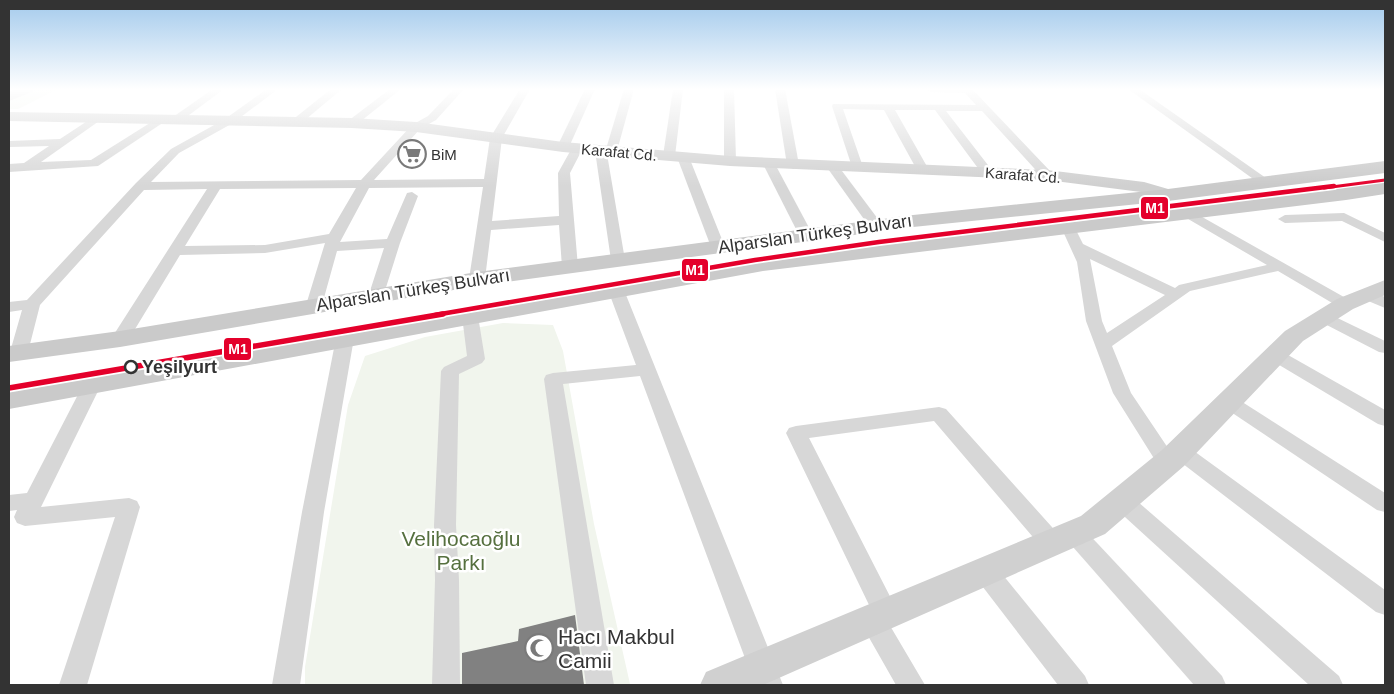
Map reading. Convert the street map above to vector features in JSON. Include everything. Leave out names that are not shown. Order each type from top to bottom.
[{"type":"main road","name":"Karafat Cd.","points":[[238,121],[295,124],[352,123],[416,127],[570,148],[769,164],[1046,175],[1144,187],[1168,195]]},
{"type":"main road","name":"Alparslan Türkeş Bulvarı","points":[[14,353],[120,339],[377,294],[618,260],[807,237],[876,226],[1168,195],[1385,167]]},
{"type":"main road","name":"Alparslan Türkeş Bulvarı","points":[[9,399],[763,264],[1073,237],[1188,213],[1385,188]]},
{"type":"main road","points":[[720,685],[765,676],[879,617],[1093,525],[1174,457],[1294,336],[1361,301]]},
{"type":"street","points":[[27,167],[92,121]]},
{"type":"street","points":[[9,168],[94,163],[167,121]]},
{"type":"street","points":[[14,353],[32,304],[140,186],[175,151],[228,121]]},
{"type":"street","points":[[295,124],[298,121]]},
{"type":"street","points":[[314,305],[333,242],[365,183],[416,127],[426,121]]},
{"type":"street","points":[[478,279],[496,138],[506,121]]},
{"type":"street","points":[[570,267],[564,173],[579,121]]},
{"type":"street","points":[[617,121],[606,151],[618,260]]},
{"type":"street","points":[[677,121],[676,157],[718,247]]},
{"type":"street","points":[[729,121],[730,161]]},
{"type":"street","points":[[786,121],[793,165]]},
{"type":"street","points":[[842,121],[857,167]]},
{"type":"street","points":[[896,121],[923,170]]},
{"type":"street","points":[[949,121],[987,172]]},
{"type":"street","points":[[998,121],[1046,175]]},
{"type":"street","points":[[1180,121],[1268,183]]},
{"type":"street","points":[[9,144],[62,142]]},
{"type":"street","points":[[769,164],[807,237]]},
{"type":"street","points":[[832,166],[876,226]]},
{"type":"street","points":[[140,186],[490,183]]},
{"type":"street","points":[[120,339],[216,185]]},
{"type":"street","points":[[377,294],[393,244],[412,196]]},
{"type":"street","points":[[1188,213],[1281,266],[1361,301],[1385,348]]},
{"type":"street","points":[[1285,219],[1344,216],[1385,238]]},
{"type":"street","points":[[484,226],[566,220]]},
{"type":"street","points":[[1073,237],[1176,294]]},
{"type":"street","points":[[1073,237],[1084,262],[1094,321],[1122,393],[1174,457],[1385,604]]},
{"type":"street","points":[[175,251],[266,249],[333,242],[393,244]]},
{"type":"street","points":[[1103,344],[1186,288],[1281,266]]},
{"type":"street","points":[[616,290],[765,676]]},
{"type":"street","points":[[9,307],[32,304]]},
{"type":"street","points":[[446,685],[447,580],[445,525],[450,371],[476,359],[470,316]]},
{"type":"street","points":[[286,685],[314,512],[346,338]]},
{"type":"street","points":[[1275,355],[1385,419]]},
{"type":"street","points":[[600,685],[554,379],[647,370]]},
{"type":"street","points":[[74,685],[129,507],[25,517],[94,383]]},
{"type":"street","points":[[1229,402],[1385,504]]},
{"type":"street","points":[[911,685],[796,433],[939,414],[1212,685]]},
{"type":"street","points":[[9,503],[34,500]]},
{"type":"street","points":[[1122,500],[1328,685]]},
{"type":"street","points":[[985,571],[1075,685]]},
{"type":"green space","name":"Velihocaoğlu Parkı","points":[[503,323],[553,325],[563,351],[594,524],[630,684],[305,685],[305,667],[348,405],[365,356],[425,337]]},
{"type":"building","name":"Hacı Makbul Camii","points":[[575,615],[584,685],[462,685],[462,653],[518,641],[519,629]]},
{"type":"transit line","name":"M1","points":[[9,388],[755,260],[879,242],[1385,180]]},
{"type":"place","name":"BiM","points":[[412,154]]},
{"type":"place","name":"Yeşilyurt","points":[[131,367]]},
{"type":"place","name":"Hacı Makbul Camii","points":[[539,648]]}]
